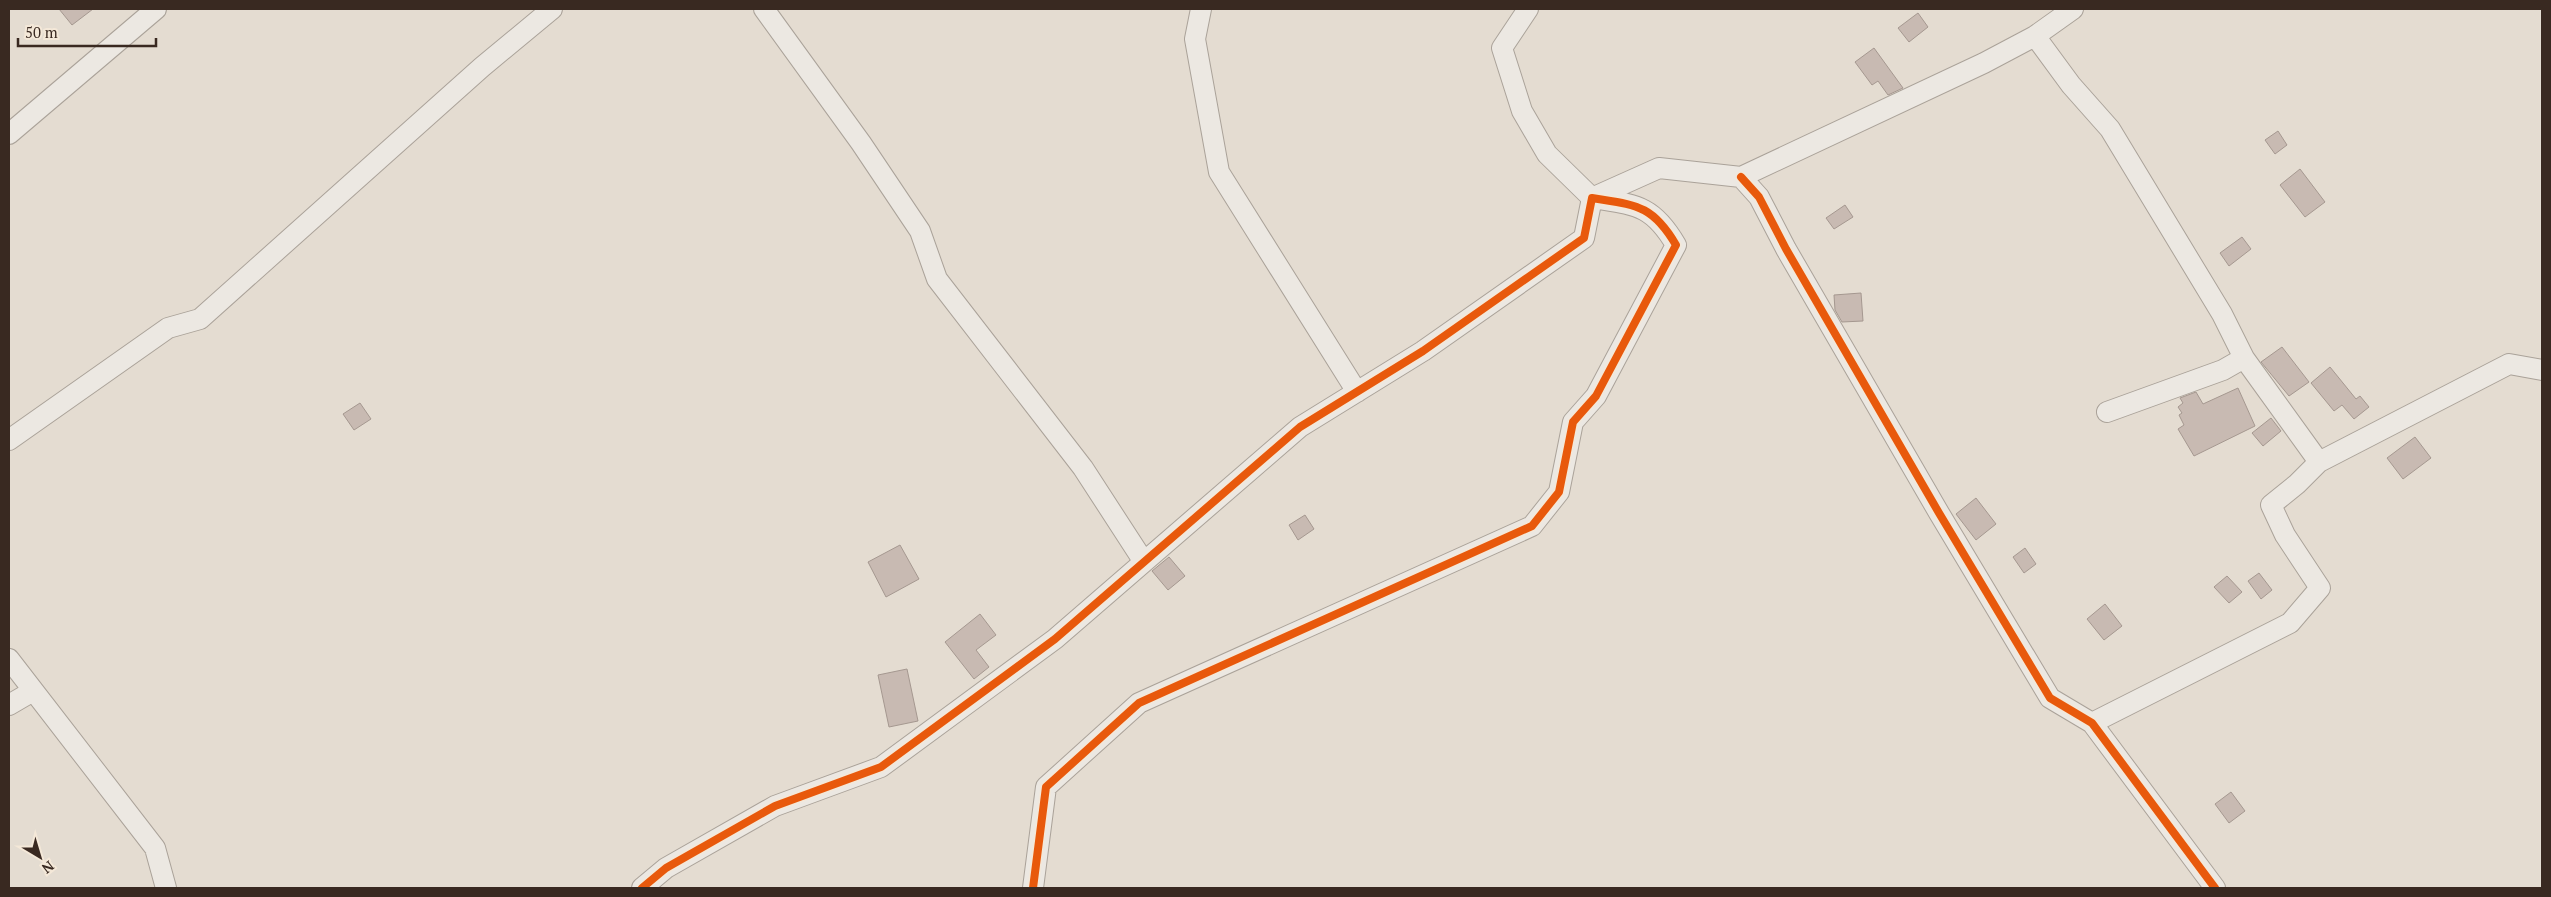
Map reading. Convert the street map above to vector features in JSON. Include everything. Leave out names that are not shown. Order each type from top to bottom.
[{"type":"street","points":[[9,134],[156,9]]},
{"type":"street","points":[[9,440],[168,328],[200,318],[482,67],[552,9]]},
{"type":"street","points":[[764,9],[861,143],[920,231],[937,279],[1083,468],[1144,562]]},
{"type":"street","points":[[1201,9],[1196,38],[1219,172],[1357,392]]},
{"type":"street","points":[[1033,888],[1046,787],[1139,703],[1532,526],[1559,492],[1573,422],[1596,396],[1676,245],[1666,227],[1640,206],[1592,198],[1547,154],[1522,111],[1502,48],[1528,9]]},
{"type":"street","points":[[1592,198],[1659,168],[1741,176],[1984,63],[2035,36],[2073,9]]},
{"type":"street","points":[[2035,36],[2072,85],[2110,129],[2222,314],[2244,358],[2319,462]]},
{"type":"street","points":[[1741,176],[1759,197],[1786,249],[2050,698],[2092,723],[2214,888]]},
{"type":"street","points":[[642,888],[666,868],[775,806],[882,767],[1055,639],[1300,427],[1423,351],[1584,238],[1592,198]]},
{"type":"street","points":[[2107,412],[2223,370],[2244,358]]},
{"type":"street","points":[[2092,723],[2290,623],[2320,588],[2285,535],[2271,505],[2297,484],[2319,462],[2509,364],[2542,370]]},
{"type":"street","points":[[9,659],[155,848],[166,888]]},
{"type":"street","points":[[9,705],[33,691]]},
{"type":"building","points":[[59,9],[93,9],[72,25]]},
{"type":"building","points":[[1918,13],[1928,27],[1909,42],[1898,28]]},
{"type":"building","points":[[1874,48],[1903,88],[1888,95],[1878,81],[1872,85],[1855,62]]},
{"type":"building","points":[[2278,131],[2287,145],[2275,154],[2265,140]]},
{"type":"building","points":[[2300,169],[2325,202],[2305,217],[2280,185]]},
{"type":"building","points":[[1845,205],[1853,217],[1834,229],[1826,218]]},
{"type":"building","points":[[2242,237],[2251,249],[2229,266],[2220,253]]},
{"type":"building","points":[[1861,293],[1863,321],[1842,322],[1835,310],[1834,295]]},
{"type":"building","points":[[2282,347],[2309,382],[2289,396],[2261,362]]},
{"type":"building","points":[[2330,367],[2356,399],[2360,396],[2369,407],[2354,419],[2342,405],[2334,411],[2311,383]]},
{"type":"building","points":[[2238,388],[2255,426],[2194,456],[2178,429],[2184,425],[2179,415],[2182,413],[2178,407],[2183,403],[2180,398],[2196,392],[2203,404]]},
{"type":"building","points":[[360,403],[371,419],[354,430],[343,414]]},
{"type":"building","points":[[2271,418],[2281,431],[2263,446],[2252,433]]},
{"type":"building","points":[[2415,437],[2431,458],[2403,479],[2387,458]]},
{"type":"building","points":[[1976,498],[1996,524],[1976,540],[1956,514]]},
{"type":"building","points":[[1305,515],[1314,529],[1298,540],[1289,525]]},
{"type":"building","points":[[900,545],[919,579],[886,597],[868,562]]},
{"type":"building","points":[[2025,548],[2036,564],[2024,573],[2013,557]]},
{"type":"building","points":[[1169,557],[1185,576],[1168,590],[1152,571]]},
{"type":"building","points":[[2259,573],[2272,590],[2261,599],[2248,581]]},
{"type":"building","points":[[2227,576],[2242,592],[2229,603],[2214,587]]},
{"type":"building","points":[[2105,604],[2122,626],[2104,640],[2087,619]]},
{"type":"building","points":[[980,614],[996,635],[976,650],[989,667],[974,679],[945,642]]},
{"type":"building","points":[[907,669],[918,721],[889,727],[878,675]]},
{"type":"building","points":[[2231,792],[2245,811],[2229,823],[2215,804]]},
{"type":"cycle path","points":[[1741,177],[1759,197],[1786,249],[1939,513],[2050,698],[2092,723],[2215,888]]},
{"type":"cycle path","points":[[642,888],[666,868],[775,806],[881,767],[1055,639],[1300,427],[1423,351],[1584,238],[1592,198],[1631,205],[1650,214],[1659,221],[1676,245],[1596,396],[1573,422],[1559,492],[1532,526],[1139,703],[1046,787],[1033,888]]}]
